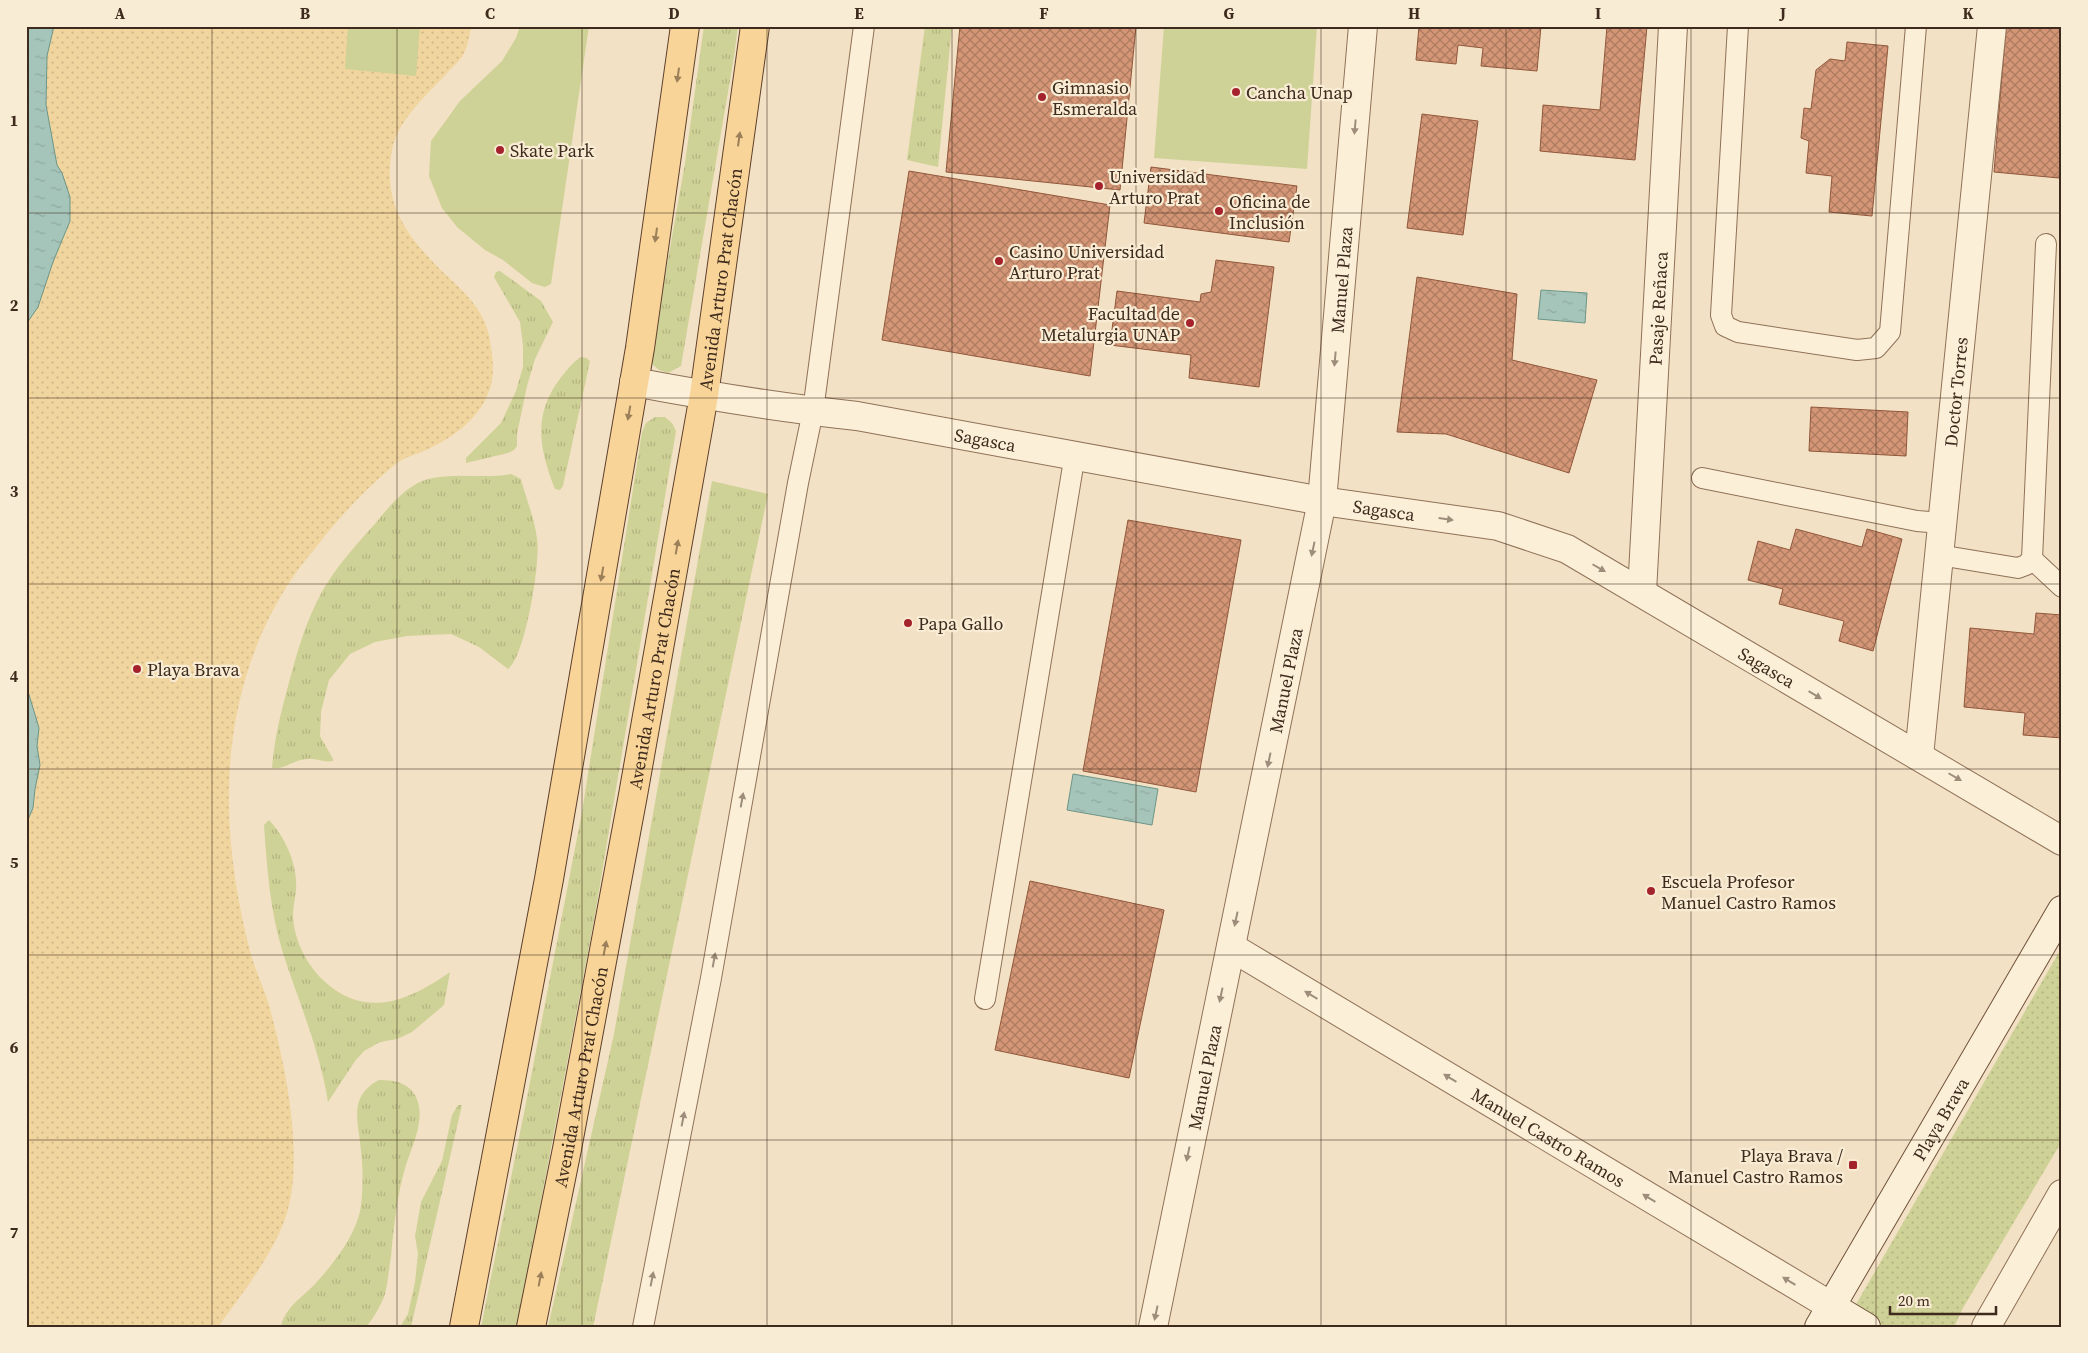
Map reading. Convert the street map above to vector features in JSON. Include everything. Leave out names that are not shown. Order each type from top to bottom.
[{"type":"main road","points":[[464,1327],[549,879],[634,382],[685,26]]},
{"type":"main road","name":"Avenida Arturo Prat Chacón","points":[[531,1327],[634,795],[704,395],[755,26]]},
{"type":"street","name":"Manuel Plaza","points":[[1153,1327],[1322,501],[1363,26]]},
{"type":"street","name":"Pasaje Reñaca","points":[[1642,592],[1674,26]]},
{"type":"street","name":"Doctor Torres","points":[[1919,756],[1992,26]]},
{"type":"street","name":"Sagasca","points":[[634,382],[704,395],[858,416],[1075,454],[1322,501],[1498,526],[1566,549],[1642,592],[2062,841]]},
{"type":"street","name":"Playa Brava","points":[[1825,1316],[2062,910]]},
{"type":"street","name":"Manuel Castro Ramos","points":[[1230,947],[1825,1316],[1866,1327]]},
{"type":"street","points":[[1986,1327],[2062,1194]]},
{"type":"lane","points":[[643,1327],[711,978],[798,483],[813,411],[864,26]]},
{"type":"lane","points":[[1738,26],[1721,315],[1725,326],[1738,332],[1857,350],[1876,348],[1890,332],[1916,26]]},
{"type":"lane","points":[[1939,555],[2018,568],[2026,565],[2032,559],[2046,244]]},
{"type":"lane","points":[[985,999],[1075,454]]},
{"type":"lane","points":[[1702,478],[1917,522],[1942,523]]},
{"type":"lane","points":[[2032,559],[2062,587]]},
{"type":"green space","points":[[348,26],[420,26],[416,76],[345,69]]},
{"type":"green space","name":"Skate Park","points":[[520,26],[589,26],[551,284],[545,287],[532,283],[503,260],[485,250],[457,227],[442,208],[429,176],[431,141],[460,101],[502,61],[516,38]]},
{"type":"green space","points":[[704,26],[738,26],[681,366],[668,373],[659,370],[650,362],[685,163]]},
{"type":"green space","points":[[925,26],[952,26],[938,167],[907,160]]},
{"type":"green space","name":"Cancha Unap","points":[[1164,26],[1317,26],[1307,169],[1154,158]]},
{"type":"green space","points":[[500,271],[541,301],[553,322],[535,359],[527,386],[517,434],[517,446],[508,453],[466,463],[466,458],[501,423],[516,391],[523,367],[520,322],[494,277],[496,272]]},
{"type":"green space","points":[[581,357],[590,361],[563,486],[560,490],[555,489],[545,459],[542,445],[542,418],[552,390],[569,368]]},
{"type":"green space","points":[[655,417],[665,417],[672,423],[676,431],[594,920],[527,1275],[516,1327],[481,1327],[582,812],[642,432],[646,423]]},
{"type":"green space","points":[[511,474],[521,479],[534,524],[538,550],[534,587],[526,629],[514,661],[508,669],[479,647],[451,634],[407,636],[375,642],[350,654],[329,680],[321,712],[320,736],[333,761],[303,759],[281,767],[272,768],[280,719],[302,639],[311,614],[323,590],[347,556],[385,511],[412,486],[420,482],[449,476]]},
{"type":"green space","points":[[712,481],[768,494],[593,1327],[548,1327],[614,1034]]},
{"type":"green space","points":[[269,820],[281,835],[293,862],[296,890],[293,919],[299,945],[314,970],[323,980],[339,992],[355,1000],[371,1003],[387,1002],[419,991],[450,972],[444,1005],[412,1032],[397,1039],[380,1042],[364,1051],[355,1061],[328,1102],[320,1064],[283,953],[275,921],[264,825]]},
{"type":"green space","points":[[2062,947],[2062,1141],[1963,1308],[1954,1327],[1843,1327]]},
{"type":"green space","points":[[379,1080],[397,1082],[408,1087],[418,1102],[419,1110],[417,1134],[406,1165],[398,1199],[385,1294],[366,1327],[281,1327],[289,1309],[329,1268],[355,1227],[361,1205],[362,1185],[357,1111],[362,1094]]},
{"type":"green space","points":[[458,1105],[462,1105],[411,1327],[400,1327],[408,1314],[415,1282],[418,1254],[415,1236],[421,1202],[442,1161],[452,1115]]},
{"type":"sand","name":"Playa Brava","points":[[54,26],[472,26],[462,57],[407,117],[400,128],[392,150],[390,170],[394,204],[409,233],[419,247],[476,306],[486,324],[493,361],[491,385],[487,397],[473,417],[456,433],[435,446],[403,459],[369,487],[303,563],[268,620],[256,648],[238,708],[230,769],[229,820],[233,859],[238,898],[251,955],[269,1005],[287,1083],[291,1112],[294,1169],[291,1195],[279,1234],[255,1275],[218,1327],[26,1327],[26,824],[33,808],[40,765],[37,746],[39,728],[26,680],[26,328],[38,307],[58,247],[67,230],[62,173],[57,165],[46,105],[47,56]]},
{"type":"water","points":[[26,26],[54,26],[47,56],[46,105],[57,165],[62,173],[70,197],[70,221],[53,262],[38,307],[26,328]]},
{"type":"water","points":[[1541,290],[1587,293],[1585,323],[1538,319]]},
{"type":"water","points":[[26,680],[39,728],[37,746],[40,765],[33,808],[26,824]]},
{"type":"water","points":[[1073,774],[1158,789],[1152,825],[1067,810]]},
{"type":"building","name":"Gimnasio Esmeralda","points":[[960,26],[1136,26],[1120,190],[946,172]]},
{"type":"building","points":[[1419,26],[1541,26],[1537,71],[1481,66],[1483,48],[1458,45],[1456,64],[1416,60]]},
{"type":"building","points":[[1607,26],[1647,26],[1635,160],[1540,151],[1543,105],[1600,110]]},
{"type":"building","points":[[2006,26],[2062,26],[2062,147],[2059,178],[1994,172]]},
{"type":"building","points":[[1847,42],[1888,46],[1872,216],[1829,212],[1832,176],[1806,173],[1809,141],[1801,138],[1804,108],[1811,109],[1816,70],[1830,59],[1845,61]]},
{"type":"building","points":[[1422,114],[1478,121],[1463,235],[1407,228]]},
{"type":"building","name":"Oficina de Inclusión","points":[[1151,167],[1297,186],[1289,242],[1144,223]]},
{"type":"building","name":"Casino Universidad Arturo Prat","points":[[909,171],[1110,205],[1090,376],[882,340]]},
{"type":"building","name":"Facultad de Metalurgia UNAP","points":[[1216,260],[1274,267],[1259,387],[1189,378],[1191,355],[1110,345],[1117,291],[1200,302],[1201,294],[1211,292]]},
{"type":"building","points":[[1417,277],[1517,294],[1512,360],[1597,380],[1569,473],[1446,434],[1397,432]]},
{"type":"building","points":[[1811,407],[1908,412],[1906,456],[1809,451]]},
{"type":"building","points":[[1128,520],[1241,540],[1196,792],[1083,771]]},
{"type":"building","points":[[1796,529],[1862,547],[1867,529],[1902,539],[1873,651],[1839,641],[1844,621],[1779,604],[1783,589],[1748,580],[1758,541],[1790,550]]},
{"type":"building","points":[[2036,613],[2062,615],[2062,738],[2023,735],[2025,713],[1964,707],[1970,628],[2034,634]]},
{"type":"building","points":[[1030,881],[1164,910],[1129,1078],[995,1050]]},
{"type":"place","name":"Cancha Unap","points":[[1236,92]]},
{"type":"place","name":"Gimnasio Esmeralda","points":[[1042,97]]},
{"type":"place","name":"Skate Park","points":[[500,150]]},
{"type":"place","name":"Universidad Arturo Prat","points":[[1099,186]]},
{"type":"place","name":"Oficina de Inclusión","points":[[1219,211]]},
{"type":"place","name":"Casino Universidad Arturo Prat","points":[[999,261]]},
{"type":"place","name":"Facultad de Metalurgia UNAP","points":[[1190,323]]},
{"type":"place","name":"Papa Gallo","points":[[908,623]]},
{"type":"place","name":"Playa Brava","points":[[137,669]]},
{"type":"place","name":"Escuela Profesor Manuel Castro Ramos","points":[[1651,891]]},
{"type":"place","name":"Playa Brava / Manuel Castro Ramos","points":[[1853,1165]]}]
